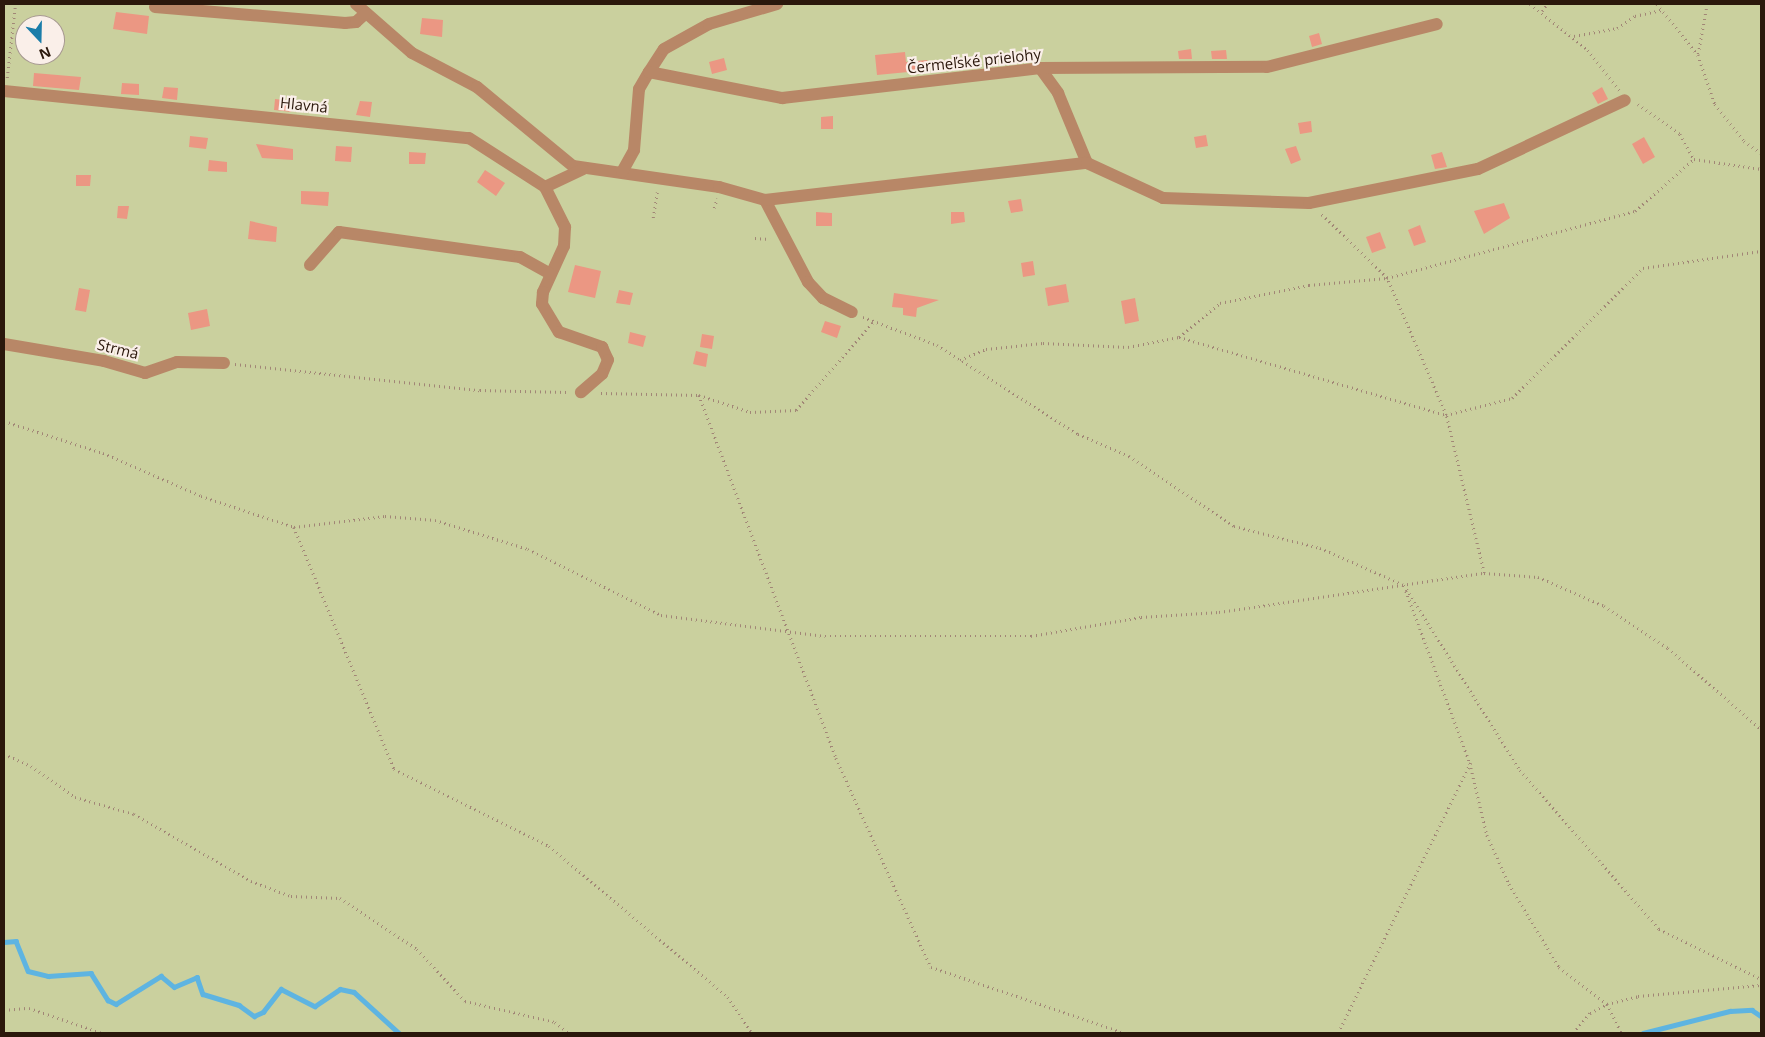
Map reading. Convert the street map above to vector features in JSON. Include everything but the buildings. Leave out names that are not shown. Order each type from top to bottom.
[{"type":"street","points":[[356,4],[412,53],[477,87],[567,162],[583,169],[622,172],[659,178],[765,200],[1087,163],[1163,198],[1309,203],[1478,169],[1625,100]]},
{"type":"street","points":[[622,172],[634,150],[639,89],[664,49],[709,24],[777,4]]},
{"type":"street","points":[[155,7],[345,23],[356,22],[366,13]]},
{"type":"street","name":"Čermeľské prielohy","points":[[649,72],[782,98],[1040,68],[1267,67],[1437,24]]},
{"type":"street","points":[[1040,68],[1058,93],[1087,163]]},
{"type":"street","name":"Hlavná","points":[[4,91],[469,138],[545,187]]},
{"type":"street","points":[[581,392],[602,374],[608,360],[602,347],[558,332],[542,304],[551,274],[564,246],[565,227],[545,187],[583,169]]},
{"type":"street","points":[[765,200],[808,282],[823,298],[852,312]]},
{"type":"street","points":[[310,265],[339,232],[520,257],[551,274]]},
{"type":"street","name":"Strmá","points":[[4,344],[104,361],[145,373],[177,362],[224,363]]},
{"type":"path","points":[[1542,11],[1547,4]]},
{"type":"path","points":[[1657,4],[1698,56],[1715,104],[1744,141],[1761,153]]},
{"type":"path","points":[[1698,56],[1707,4]]},
{"type":"path","points":[[1531,5],[1542,11],[1574,36],[1625,100],[1643,105],[1680,134],[1694,159]]},
{"type":"path","points":[[8,65],[14,7]]},
{"type":"path","points":[[1574,36],[1617,28],[1635,16],[1662,10]]},
{"type":"path","points":[[1178,337],[1220,303],[1309,285],[1387,278],[1635,211],[1694,159],[1761,169]]},
{"type":"path","points":[[653,218],[659,178]]},
{"type":"path","points":[[1309,203],[1387,278],[1446,415],[1484,573]]},
{"type":"path","points":[[960,360],[986,348],[1043,343],[1128,347],[1178,337],[1446,415],[1512,398],[1643,268],[1761,250]]},
{"type":"path","points":[[852,312],[873,322],[937,345],[1078,434],[1129,456],[1234,526],[1320,548],[1404,585],[1520,770],[1659,929],[1761,979]]},
{"type":"path","points":[[224,363],[480,390],[699,395],[750,412],[796,410],[873,322]]},
{"type":"path","points":[[699,395],[790,631],[836,758],[931,967],[1125,1033]]},
{"type":"path","points":[[4,421],[103,453],[201,496],[294,527],[385,516],[435,520],[528,549],[661,615],[825,636],[1032,636],[1141,617],[1219,612],[1484,573],[1538,577],[1604,606],[1668,648],[1761,729]]},
{"type":"path","points":[[294,527],[394,769],[549,846],[728,997],[752,1033]]},
{"type":"path","points":[[1404,585],[1470,763],[1487,835],[1538,936],[1559,967],[1607,1004],[1622,1033]]},
{"type":"path","points":[[4,754],[31,766],[75,797],[134,814],[251,881],[291,896],[340,898],[417,949],[465,1001],[555,1022],[569,1033]]},
{"type":"path","points":[[1338,1033],[1470,763]]},
{"type":"path","points":[[1573,1033],[1590,1013],[1607,1004],[1647,995],[1761,985]]},
{"type":"path","points":[[4,1010],[29,1008],[102,1033]]},
{"type":"green space","points":[[4,4],[1761,4],[1761,1033],[4,1033]]},
{"type":"waterway","points":[[4,942],[16,941],[28,971],[48,976],[91,973],[108,1000],[116,1004],[161,976],[174,987],[197,977],[203,994],[239,1005],[254,1016],[263,1012],[281,989],[315,1006],[340,989],[354,992],[399,1033]]},
{"type":"waterway","points":[[1643,1033],[1730,1011],[1752,1010],[1761,1016]]}]
